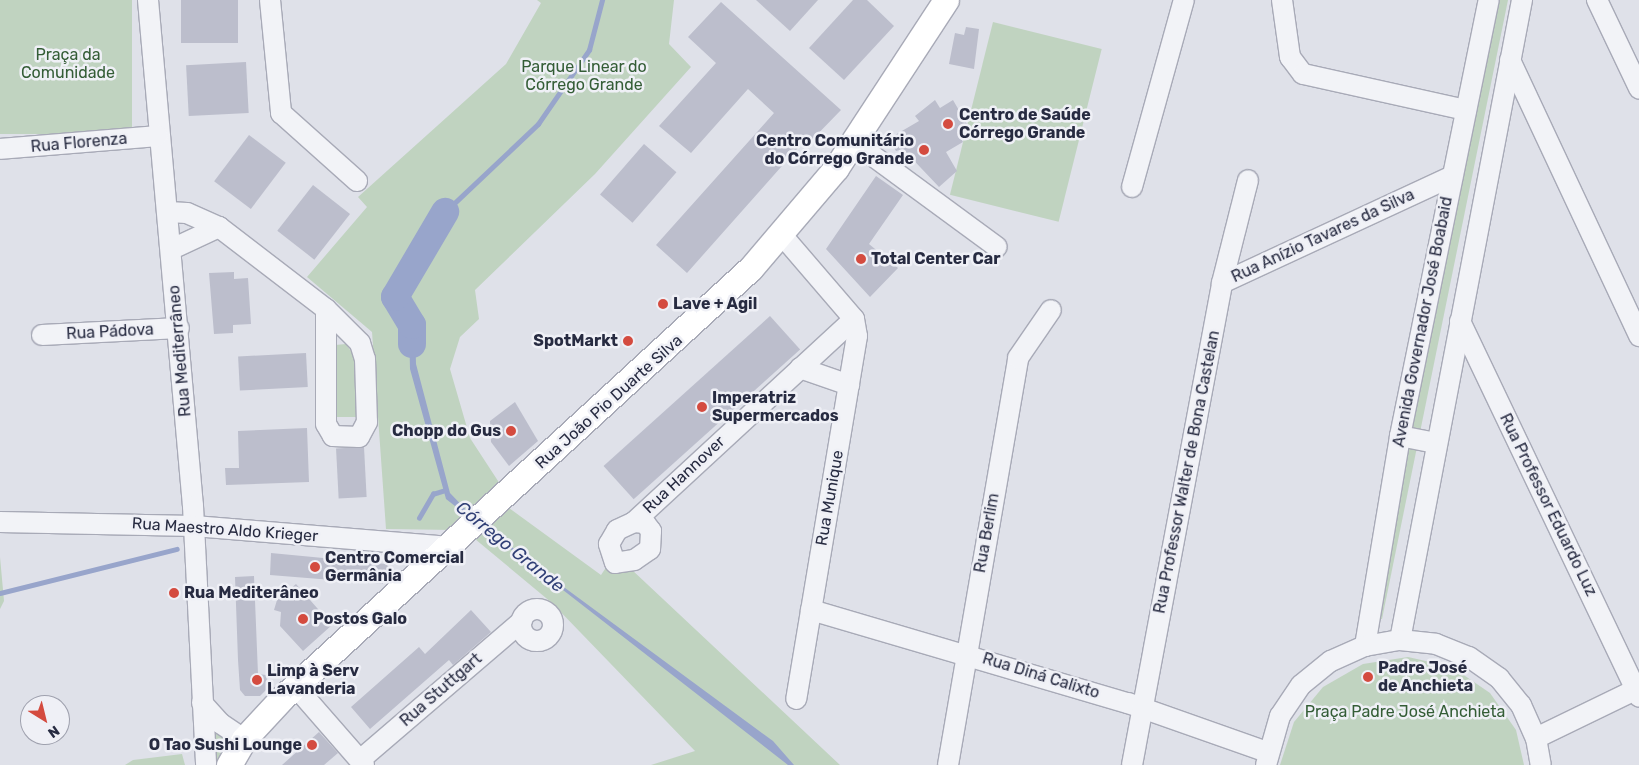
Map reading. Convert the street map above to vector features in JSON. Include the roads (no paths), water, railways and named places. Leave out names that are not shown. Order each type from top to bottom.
[{"type":"main road","name":"Rua João Pio Duarte Silva","points":[[229,765],[244,739],[295,686],[680,337],[781,234],[854,142],[946,0]]},
{"type":"street","name":"Rua Mediterrâneo","points":[[148,0],[158,136],[168,212],[179,328],[194,526],[206,765]]},
{"type":"street","points":[[270,0],[281,113],[357,181]]},
{"type":"street","points":[[1132,186],[1184,0]]},
{"type":"street","points":[[1282,0],[1290,57],[1295,68],[1314,78],[1466,110]]},
{"type":"street","name":"Avenida Governador José Boabaid","points":[[1365,646],[1400,436],[1488,0]]},
{"type":"street","points":[[1400,640],[1436,443],[1522,0]]},
{"type":"street","points":[[1597,0],[1639,88]]},
{"type":"street","points":[[1510,60],[1639,336]]},
{"type":"street","name":"Rua Florenza","points":[[0,149],[158,136]]},
{"type":"street","points":[[854,142],[997,247]]},
{"type":"street","name":"Rua Anízio Tavares da Silva","points":[[1222,283],[1452,176]]},
{"type":"street","name":"Rua Professor Walter de Bona Castelan","points":[[1132,765],[1222,283],[1248,180]]},
{"type":"street","points":[[168,212],[194,216],[219,227],[326,310],[360,343],[366,359],[368,422],[358,437],[333,436],[326,424],[326,310]]},
{"type":"street","points":[[172,249],[219,227]]},
{"type":"street","points":[[781,234],[854,319]]},
{"type":"street","name":"Rua Berlim","points":[[948,765],[1018,358],[1051,310]]},
{"type":"street","name":"Rua Hannover","points":[[634,522],[854,319]]},
{"type":"street","name":"Rua Munique","points":[[796,699],[857,336],[854,319]]},
{"type":"street","name":"Rua Professor Eduardo Luz","points":[[1460,321],[1638,691]]},
{"type":"street","name":"Rua Pádova","points":[[42,335],[179,328]]},
{"type":"street","points":[[800,368],[849,385]]},
{"type":"street","points":[[1400,436],[1436,443]]},
{"type":"street","name":"Rua Maestro Aldo Krieger","points":[[0,522],[194,526],[459,539]]},
{"type":"street","name":"Rua Diná Calixto","points":[[811,610],[967,653],[1142,707],[1266,759]]},
{"type":"street","name":"Rua Stuttgart","points":[[362,763],[522,620]]},
{"type":"street","points":[[1266,759],[1280,716],[1301,685],[1330,661],[1365,646],[1400,640],[1436,644],[1470,657],[1491,672],[1521,706],[1536,738],[1541,765]]},
{"type":"street","points":[[295,686],[362,763]]},
{"type":"street","points":[[1536,738],[1638,691]]},
{"type":"street","points":[[202,703],[220,724],[244,739]]},
{"type":"water","points":[[441,208],[445,212],[404,278],[401,294],[415,325],[416,364],[450,493],[472,516],[561,585],[773,741],[794,765],[788,765],[446,499],[410,369],[409,327],[398,296],[403,272]]},
{"type":"waterway","name":"Córrego Grande","points":[[445,212],[538,124],[589,50],[602,0]]},
{"type":"waterway","name":"Córrego Grande","points":[[412,344],[412,325],[395,297],[445,212]]},
{"type":"waterway","points":[[419,518],[433,494],[445,490]]},
{"type":"waterway","points":[[0,593],[177,549]]},
{"type":"place","name":"Centro de Saúde Córrego Grande","points":[[948,124]]},
{"type":"place","name":"Centro Comunitário do Córrego Grande","points":[[924,150]]},
{"type":"place","name":"Total Center Car","points":[[861,259]]},
{"type":"place","name":"Lave + Agil","points":[[663,304]]},
{"type":"place","name":"SpotMarkt","points":[[628,341]]},
{"type":"place","name":"Imperatriz Supermercados","points":[[702,407]]},
{"type":"place","name":"Chopp do Gus","points":[[511,431]]},
{"type":"place","name":"Centro Comercial Germânia","points":[[315,567]]},
{"type":"place","name":"Rua Mediterâneo","points":[[174,593]]},
{"type":"place","name":"Postos Galo","points":[[303,619]]},
{"type":"place","name":"Padre José de Anchieta","points":[[1368,677]]},
{"type":"place","name":"Limp à Serv Lavanderia","points":[[257,680]]},
{"type":"place","name":"O Tao Sushi Lounge","points":[[312,745]]},
{"type":"park label","name":"Praça da Comunidade","points":[[68,64]]},
{"type":"park label","name":"Parque Linear do Córrego Grande","points":[[584,76]]},
{"type":"park label","name":"Praça Padre José Anchieta","points":[[1405,712]]}]
